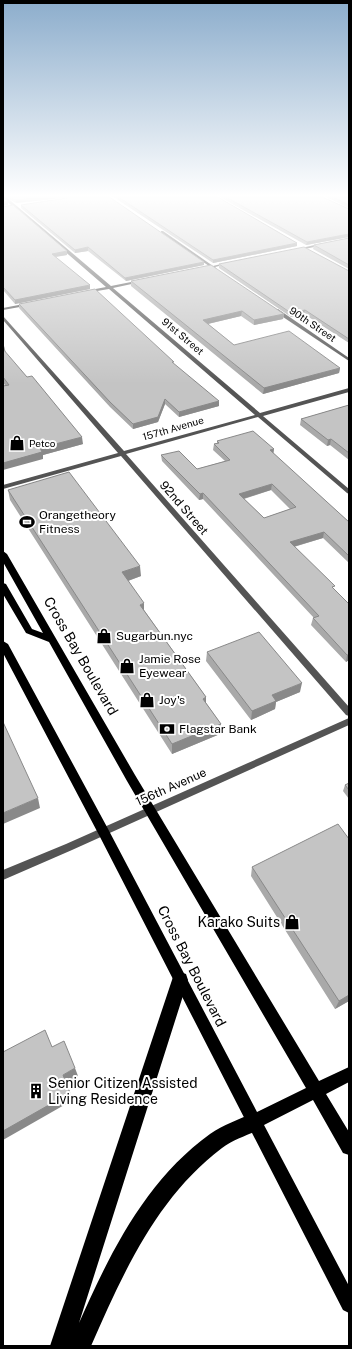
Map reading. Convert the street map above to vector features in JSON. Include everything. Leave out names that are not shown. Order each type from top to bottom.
[{"type":"highway","points":[[61,1346],[180,980]]},
{"type":"highway","points":[[80,1346],[122,1254],[140,1223],[177,1176],[218,1140],[254,1122]]},
{"type":"main road","name":"Cross Bay Boulevard","points":[[3,554],[349,1147]]},
{"type":"main road","points":[[3,586],[29,631],[52,640]]},
{"type":"main road","name":"Cross Bay Boulevard","points":[[3,644],[103,831],[349,1304]]},
{"type":"main road","points":[[254,1122],[349,1074]]},
{"type":"street","name":"91st Street","points":[[76,259],[349,492]]},
{"type":"street","points":[[200,259],[220,272]]},
{"type":"street","points":[[196,270],[236,262]]},
{"type":"street","points":[[85,293],[142,281]]},
{"type":"street","points":[[3,309],[31,303]]},
{"type":"street","name":"90th Street","points":[[271,307],[349,360]]},
{"type":"street","name":"92nd Street","points":[[3,317],[121,454],[349,713]]},
{"type":"street","name":"157th Avenue","points":[[3,486],[349,390]]},
{"type":"street","name":"156th Avenue","points":[[3,875],[349,720]]},
{"type":"building","points":[[3,259],[58,259],[90,285],[15,300],[3,287]]},
{"type":"building","points":[[102,259],[200,259],[204,262],[125,278]]},
{"type":"building","points":[[244,259],[326,259],[349,271],[349,339],[305,310],[291,313],[219,264]]},
{"type":"building","points":[[338,259],[349,259],[349,265]]},
{"type":"building","points":[[211,265],[284,314],[254,320],[242,311],[203,320],[234,345],[289,331],[340,368],[264,388],[131,281]]},
{"type":"building","points":[[95,289],[174,362],[172,362],[219,401],[179,412],[165,399],[158,417],[133,424],[110,402],[19,304]]},
{"type":"building","points":[[3,349],[27,377],[32,376],[82,437],[40,448],[42,452],[3,463],[3,386],[9,385],[3,377]]},
{"type":"building","points":[[349,405],[349,453],[331,439],[328,440],[301,419]]},
{"type":"building","points":[[253,431],[274,449],[270,450],[349,522],[349,556],[324,532],[290,542],[335,586],[332,587],[349,604],[349,655],[347,655],[313,618],[319,616],[203,493],[200,494],[161,455],[179,451],[197,469],[230,460],[214,444],[219,443],[217,441]],"holes":[[[272,484],[296,507],[264,518],[239,494]]]},
{"type":"building","points":[[69,472],[140,566],[122,572],[144,603],[140,605],[206,697],[203,699],[221,724],[172,744],[8,490]]},
{"type":"building","points":[[259,632],[302,683],[272,695],[276,701],[252,711],[207,652]]},
{"type":"building","points":[[3,722],[38,798],[3,813]]},
{"type":"building","points":[[349,783],[349,790],[345,785]]},
{"type":"building","points":[[338,824],[349,839],[349,995],[339,1001],[252,867]]},
{"type":"building","name":"Senior Citizen Assisted Living Residence","points":[[45,1030],[52,1047],[64,1041],[75,1068],[63,1075],[70,1093],[3,1131],[3,1052]]},
{"type":"place","name":"Petco","points":[[17,443]]},
{"type":"place","name":"Orangetheory Fitness","points":[[27,522]]},
{"type":"place","name":"Sugarbun.nyc","points":[[104,636]]},
{"type":"place","name":"Jamie Rose Eyewear","points":[[127,666]]},
{"type":"place","name":"Joy's","points":[[147,700]]},
{"type":"place","name":"Flagstar Bank","points":[[167,729]]},
{"type":"place","name":"Karako Suits","points":[[292,922]]},
{"type":"place","name":"Senior Citizen Assisted Living Residence","points":[[36,1091]]}]
